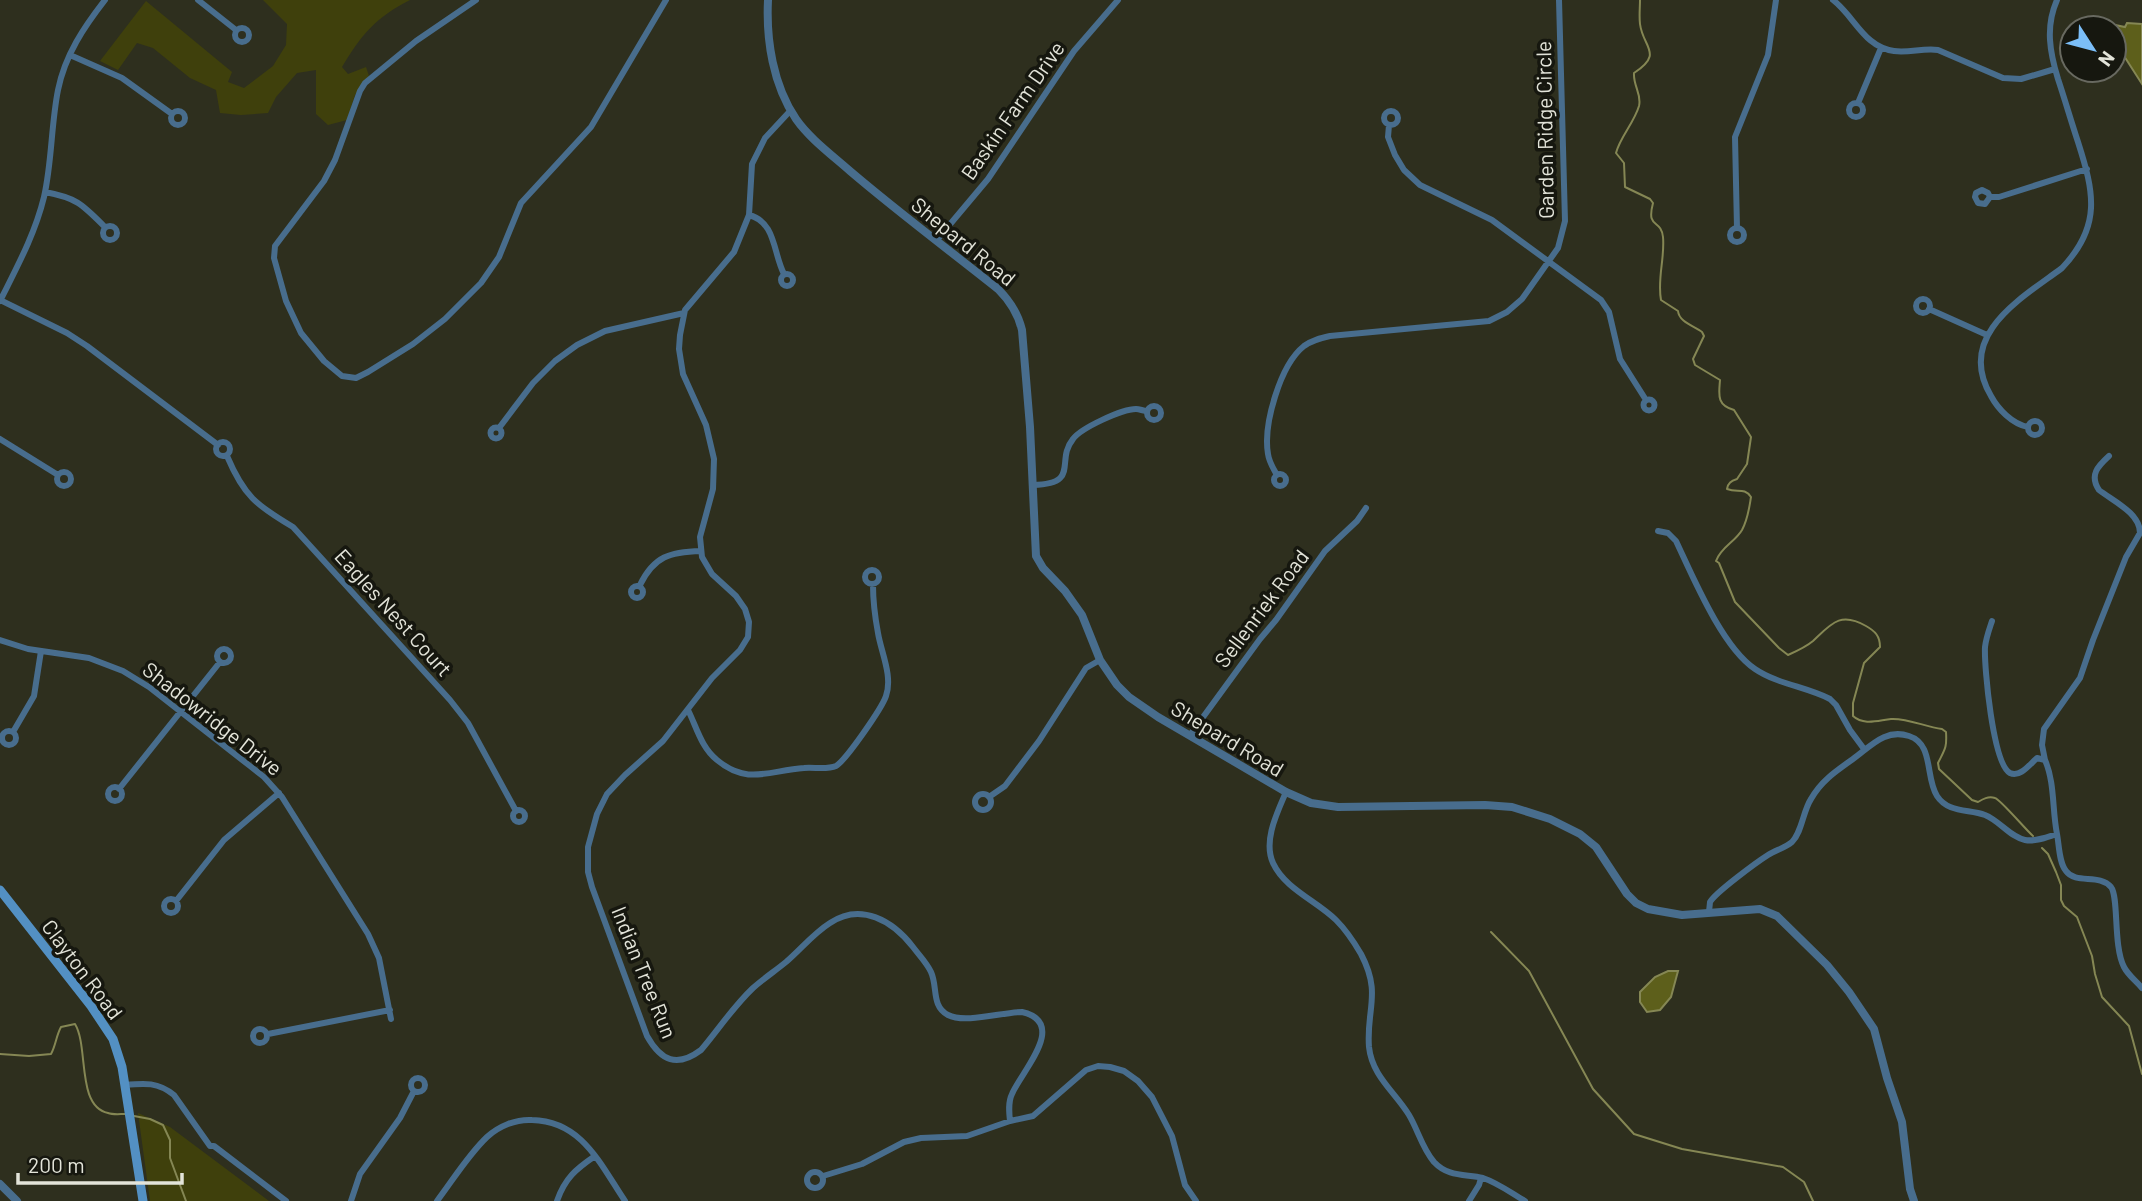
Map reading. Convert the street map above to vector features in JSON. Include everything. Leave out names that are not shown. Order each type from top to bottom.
[{"type":"main road","name":"Clayton Road","points":[[0,890],[107,1028],[119,1055],[144,1201]]},
{"type":"street","points":[[0,300],[31,238],[45,192],[59,87],[69,55],[86,25],[105,0]]},
{"type":"street","points":[[198,0],[236,30]]},
{"type":"street","points":[[476,0],[416,41],[365,83],[324,181],[275,246],[274,258],[296,324],[316,353],[347,378],[356,378],[368,372],[413,344],[445,319],[473,291],[499,257],[521,202],[591,127],[666,0]]},
{"type":"street","name":"Shepard Road","points":[[768,0],[772,60],[791,110],[798,121],[833,157],[998,289],[1009,300],[1018,316],[1023,342],[1036,556],[1082,615],[1108,675],[1129,697],[1156,716],[1286,792],[1311,803],[1338,807],[1512,807],[1580,834],[1596,847],[1627,894],[1648,909],[1673,914],[1760,909],[1777,916],[1827,965],[1874,1029],[1902,1122],[1910,1189],[1914,1201]]},
{"type":"street","name":"Baskin Farm Drive","points":[[936,241],[988,179],[1074,51],[1118,0]]},
{"type":"street","name":"Garden Ridge Circle","points":[[1277,475],[1268,453],[1274,397],[1291,361],[1304,346],[1330,337],[1489,321],[1515,307],[1550,262],[1562,237],[1565,221],[1559,0]]},
{"type":"street","points":[[1737,228],[1735,137],[1768,55],[1776,0]]},
{"type":"street","points":[[1833,0],[1851,16],[1864,36],[1881,48],[1897,52],[1938,50],[2003,78],[2021,79],[2055,69]]},
{"type":"street","points":[[2028,427],[2012,420],[1988,391],[1983,376],[1982,351],[1987,335],[1998,317],[2062,268],[2081,244],[2091,214],[2087,170],[2050,49],[2049,30],[2057,0]]},
{"type":"street","points":[[1858,103],[1881,48]]},
{"type":"street","points":[[69,55],[122,78],[172,114]]},
{"type":"street","points":[[640,585],[649,570],[664,557],[675,552],[701,551],[701,528],[713,489],[714,459],[706,425],[680,363],[679,349],[684,313],[734,252],[749,215],[752,164],[765,138],[791,110]]},
{"type":"street","points":[[777,127],[798,121]]},
{"type":"street","points":[[1389,125],[1388,137],[1395,155],[1413,180],[1432,192],[1492,220],[1597,295],[1608,308],[1620,359],[1646,400]]},
{"type":"street","points":[[1990,197],[1999,197],[2087,170]]},
{"type":"street","points":[[45,192],[78,202],[105,227]]},
{"type":"street","points":[[749,215],[766,224],[784,274]]},
{"type":"street","name":"Eagles Nest Court","points":[[0,300],[77,340],[218,445],[224,442],[228,444],[230,450],[227,456],[251,499],[293,527],[450,700],[468,723],[516,811]]},
{"type":"street","points":[[1929,309],[1987,335]]},
{"type":"street","points":[[499,428],[533,383],[577,345],[605,331],[684,313]]},
{"type":"street","points":[[1033,485],[1050,484],[1059,479],[1066,468],[1070,443],[1076,435],[1103,420],[1128,411],[1147,411]]},
{"type":"street","points":[[0,439],[58,475]]},
{"type":"street","points":[[2109,456],[2095,471],[2096,486],[2135,518],[2141,529],[2126,557],[2080,678],[2044,729],[2042,745],[2053,786],[2056,834],[2063,867],[2066,873],[2074,878],[2105,881],[2112,887],[2116,933],[2123,965],[2142,988]]},
{"type":"street","name":"Sellenriek Road","points":[[1189,735],[1325,551],[1357,522],[1366,508]]},
{"type":"street","points":[[1658,531],[1668,533],[1676,541],[1711,613],[1745,661],[1762,673],[1830,699],[1864,748]]},
{"type":"street","name":"Indian Tree Run","points":[[701,551],[712,574],[741,603],[747,615],[748,637],[663,741],[607,794],[597,814],[588,847],[588,872],[592,887],[652,1045],[659,1053],[672,1059],[682,1060],[692,1056],[701,1050],[754,987],[786,963],[827,925],[837,918],[867,915],[886,920],[909,942],[930,969],[939,1007],[948,1015],[970,1018],[1022,1012],[1039,1021],[1042,1031],[1040,1044],[1011,1094],[1010,1121]]},
{"type":"street","points":[[688,710],[707,751],[738,773],[758,776],[837,765],[868,726],[887,695],[873,585]]},
{"type":"street","points":[[1992,621],[1986,635],[1985,666],[1994,737],[2004,768],[2015,774],[2022,772],[2036,758],[2045,760]]},
{"type":"street","name":"Shadowridge Drive","points":[[0,640],[41,651],[89,657],[116,667],[141,681],[264,777],[279,793],[368,934],[379,958],[391,1019]]},
{"type":"street","points":[[13,732],[34,696],[41,651]]},
{"type":"street","points":[[989,797],[1005,786],[1026,759],[1086,668],[1100,660]]},
{"type":"street","points":[[119,789],[220,662]]},
{"type":"street","points":[[1709,912],[1710,902],[1734,880],[1769,854],[1793,841],[1802,816],[1815,791],[1825,779],[1864,748],[1882,737],[1894,734],[1908,735],[1922,745],[1933,786],[1943,803],[1954,809],[1987,816],[2025,840],[2056,834]]},
{"type":"street","points":[[1286,792],[1271,834],[1269,850],[1273,863],[1286,880],[1335,919],[1361,954],[1373,985],[1369,1047],[1377,1073],[1384,1085],[1408,1113],[1436,1165],[1456,1175],[1481,1178],[1525,1201]]},
{"type":"street","points":[[176,901],[224,840],[279,793]]},
{"type":"street","points":[[268,1034],[390,1010]]},
{"type":"street","points":[[823,1176],[862,1164],[904,1142],[967,1136],[1033,1116],[1086,1070],[1098,1066],[1119,1069],[1138,1081],[1152,1097],[1172,1136],[1185,1185],[1196,1201]]},
{"type":"street","points":[[125,1084],[151,1083],[167,1089],[204,1137],[286,1201]]},
{"type":"street","points":[[351,1201],[360,1174],[400,1118],[414,1091]]},
{"type":"street","points":[[437,1201],[494,1131],[514,1122],[539,1120],[552,1122],[576,1134],[595,1156],[625,1201]]},
{"type":"street","points":[[557,1201],[566,1181],[576,1169],[595,1156]]},
{"type":"street","points":[[1469,1201],[1481,1178]]},
{"type":"street","points":[[0,1184],[12,1199]]},
{"type":"shaded area","points":[[263,0],[410,0],[379,20],[349,56],[342,67],[348,74],[366,67],[369,76],[355,95],[347,120],[328,125],[316,114],[316,70],[297,73],[276,97],[268,113],[241,115],[220,113],[216,90],[190,78],[153,48],[137,43],[118,70],[100,61],[146,1],[232,72],[228,82],[244,88],[273,66],[286,45],[287,24]]},
{"type":"shaded area","points":[[2128,23],[2142,24],[2142,84],[2128,62]]},
{"type":"shaded area","points":[[1668,971],[1678,971],[1671,997],[1660,1010],[1647,1012],[1640,1002],[1640,992],[1655,977]]},
{"type":"shaded area","points":[[138,1113],[170,1127],[269,1201],[150,1201]]},
{"type":"waterway","points":[[1640,0],[1640,24],[1650,55],[1634,73],[1639,106],[1616,153],[1624,163],[1625,187],[1650,199],[1653,203],[1651,217],[1662,231],[1661,300],[1678,311],[1684,321],[1702,332],[1704,336],[1693,359],[1695,365],[1720,380],[1721,402],[1734,410],[1751,437],[1747,464],[1727,489],[1743,491],[1751,497],[1747,518],[1739,534],[1716,561],[1735,602],[1788,655],[1813,641],[1836,622],[1849,620],[1872,630],[1878,637],[1880,647],[1864,663],[1853,703],[1853,716],[1867,722],[1897,719],[1942,729],[1946,732],[1946,742],[1938,763],[1939,769],[1972,800],[1978,802],[1990,797],[1998,800],[2033,836]]},
{"type":"waterway","points":[[2042,848],[2048,854],[2061,885],[2061,900],[2064,906],[2077,917],[2092,956],[2102,997],[2129,1026],[2142,1074]]},
{"type":"waterway","points":[[1491,932],[1529,971],[1593,1089],[1634,1134],[1682,1149],[1783,1167],[1804,1182],[1813,1201]]},
{"type":"waterway","points":[[0,1054],[51,1054],[61,1027],[75,1024],[91,1099],[98,1108],[108,1113],[125,1114]]},
{"type":"waterway","points":[[134,1116],[163,1125],[170,1140],[170,1158],[186,1201]]}]
